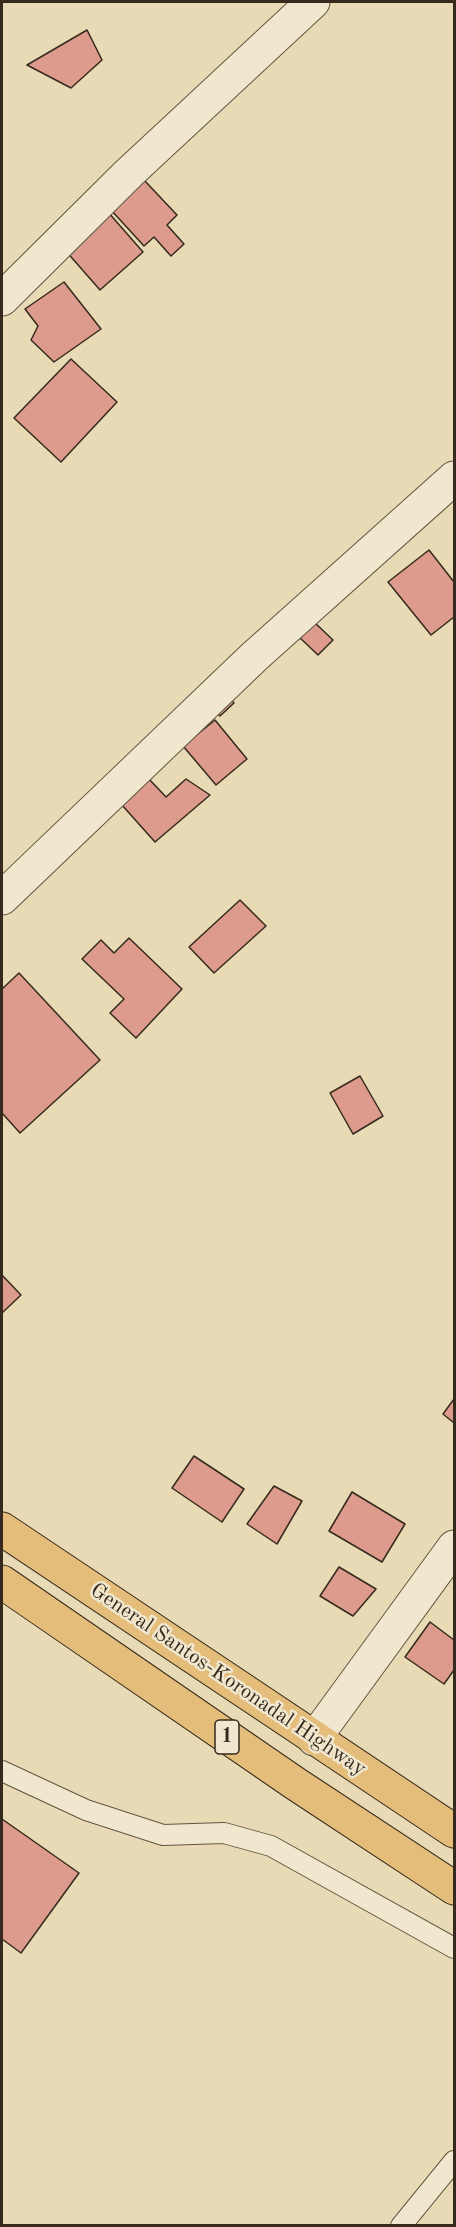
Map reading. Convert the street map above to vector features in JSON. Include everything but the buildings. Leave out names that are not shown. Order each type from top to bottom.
[{"type":"highway","name":"General Santos-Koronadal Highway","points":[[2,1529],[454,1831]]},
{"type":"highway","name":"1","points":[[2,1582],[296,1784],[454,1888]]},
{"type":"street","points":[[2,299],[129,173],[314,2]]},
{"type":"street","points":[[2,898],[255,656],[454,478]]},
{"type":"street","points":[[314,1739],[454,1547]]},
{"type":"lane","points":[[2,1771],[86,1810],[162,1835],[224,1833],[271,1846],[454,1948]]},
{"type":"lane","points":[[401,2226],[454,2161]]}]
